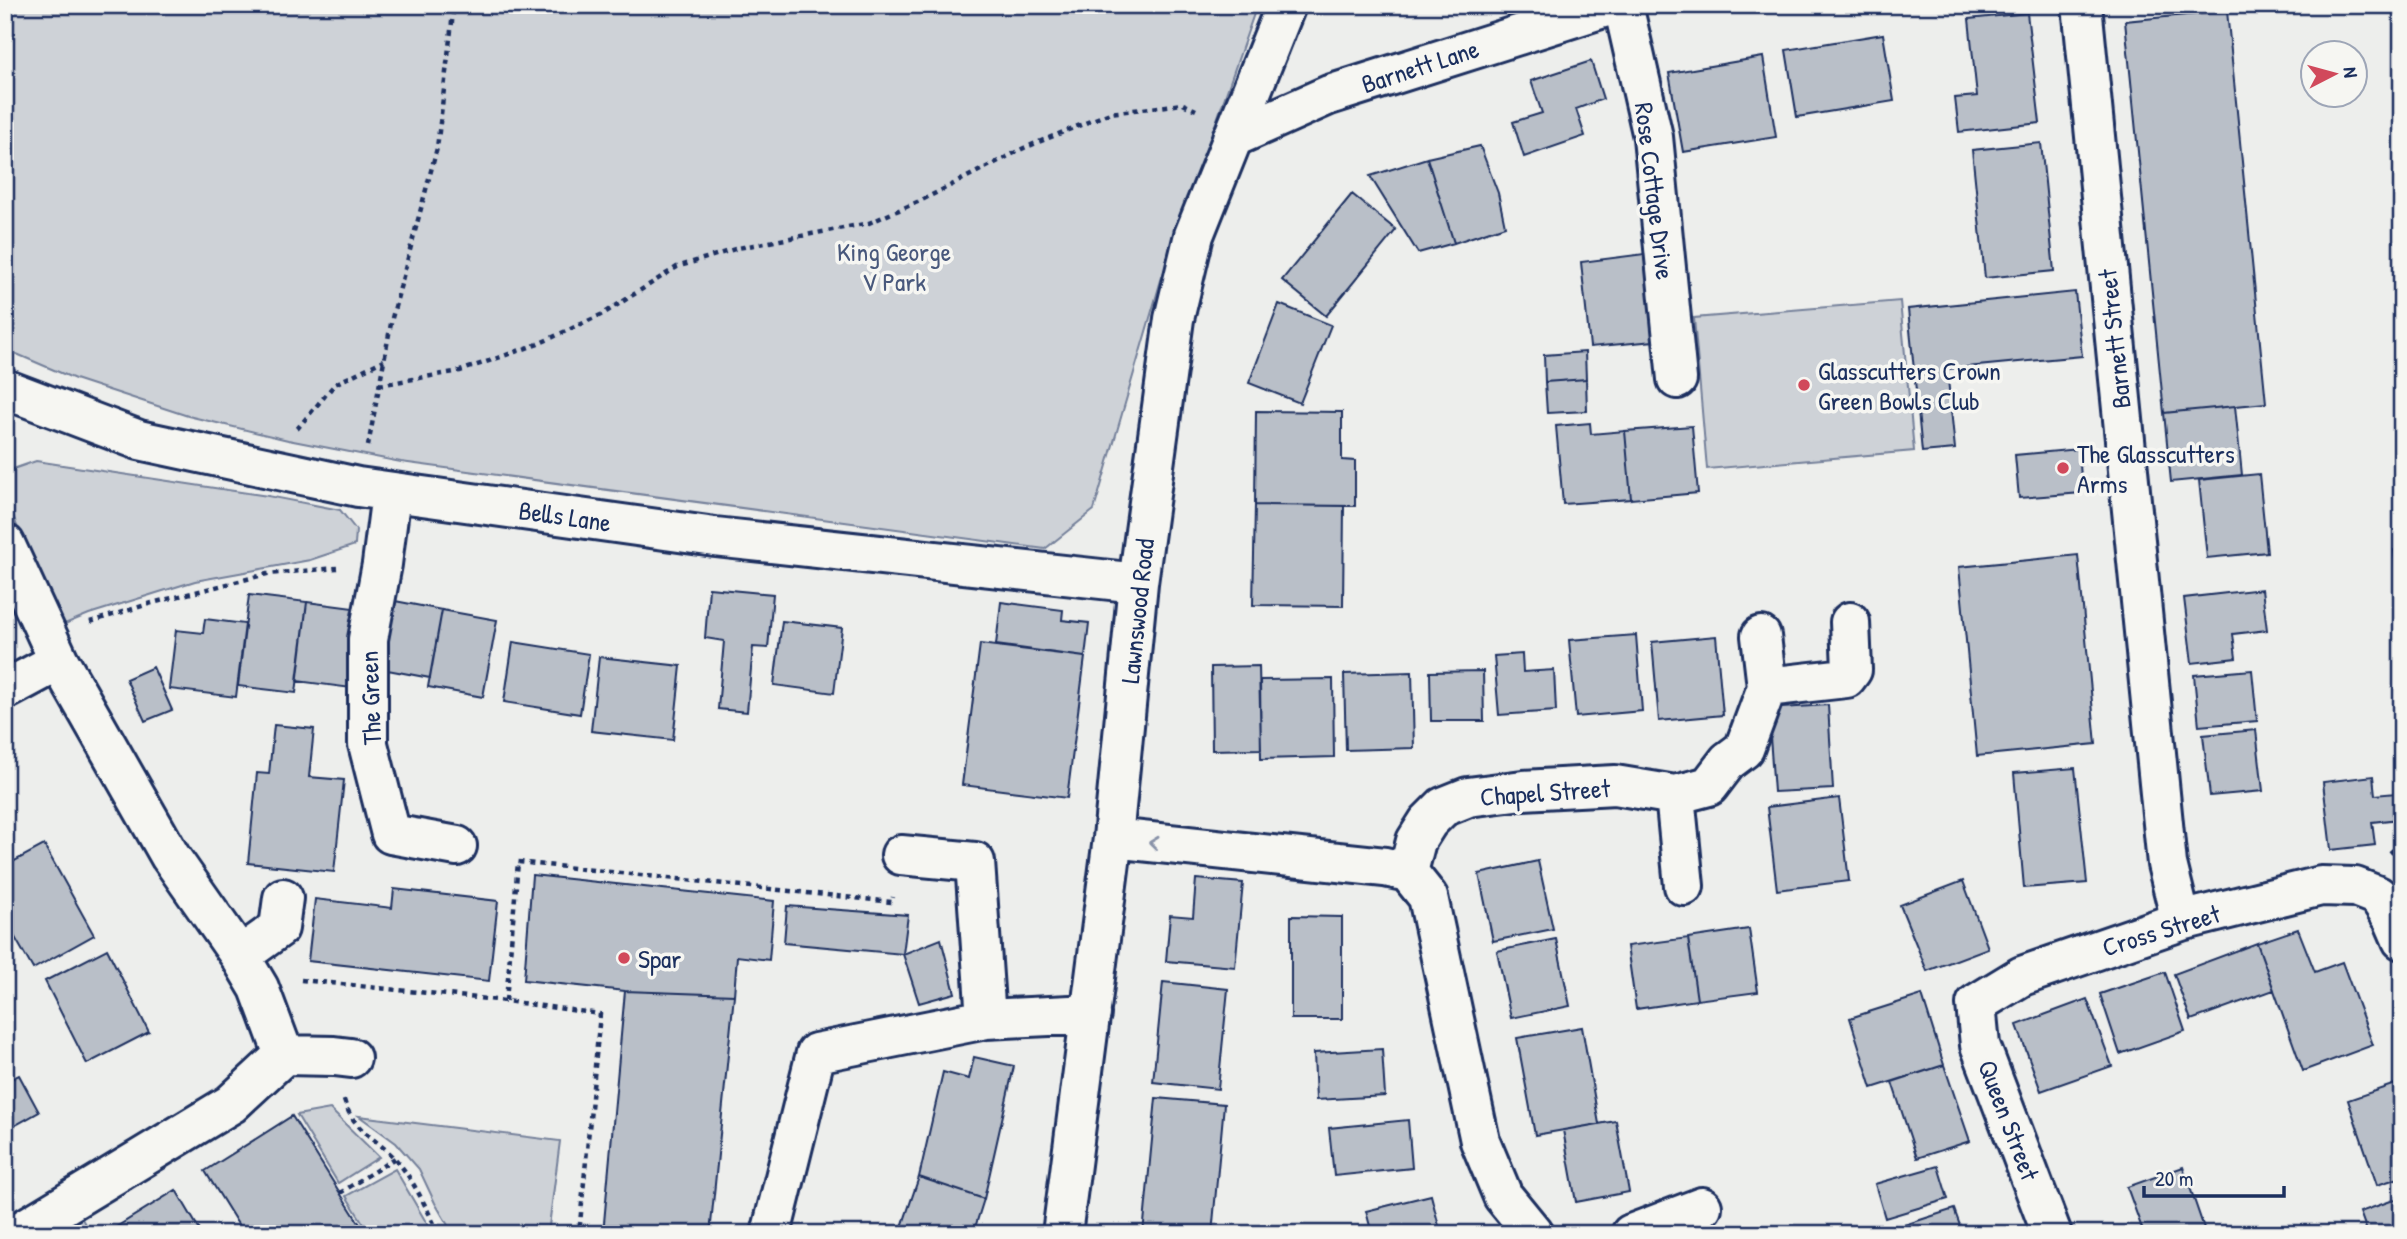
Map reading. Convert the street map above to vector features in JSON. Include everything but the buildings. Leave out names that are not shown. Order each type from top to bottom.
[{"type":"street","name":"Lawnswood Road","points":[[1062,1234],[1113,838],[1138,583],[1174,319],[1194,235],[1286,5]]},
{"type":"street","name":"Barnett Lane","points":[[1235,132],[1329,95],[1613,5]]},
{"type":"street","name":"Rose Cottage Drive","points":[[1623,5],[1653,137],[1677,379]]},
{"type":"street","name":"Barnett Street","points":[[2082,5],[2167,864],[2180,921]]},
{"type":"street","name":"Bells Lane","points":[[5,389],[139,440],[375,490],[715,537],[1138,583]]},
{"type":"street","name":"The Green","points":[[375,490],[382,564],[368,639],[368,744],[391,834],[457,846]]},
{"type":"street","points":[[5,544],[59,661],[170,856],[250,972],[284,1055]]},
{"type":"street","points":[[1767,687],[1846,678],[1852,670],[1850,622]]},
{"type":"street","points":[[1684,886],[1675,795],[1709,786],[1728,761],[1744,749],[1767,687],[1761,636]]},
{"type":"street","points":[[5,690],[59,661]]},
{"type":"street","name":"Chapel Street","points":[[1408,872],[1416,841],[1428,822],[1443,807],[1468,797],[1523,790],[1615,785],[1675,795]]},
{"type":"street","points":[[1113,838],[1385,867],[1408,872],[1428,897],[1480,1141],[1503,1196],[1534,1234]]},
{"type":"street","points":[[901,855],[975,862],[986,1019]]},
{"type":"street","name":"Cross Street","points":[[1976,1004],[2022,976],[2180,921],[2321,886],[2355,887],[2378,897],[2393,919],[2402,940]]},
{"type":"street","points":[[250,972],[279,928],[283,898]]},
{"type":"street","name":"Queen Street","points":[[1976,1004],[1980,1045],[2052,1234]]},
{"type":"street","points":[[771,1234],[816,1054],[986,1019],[1091,1014]]},
{"type":"street","points":[[16,1234],[231,1104],[284,1055],[334,1055],[351,1058]]},
{"type":"street","points":[[1631,1234],[1702,1207]]},
{"type":"path","points":[[375,490],[379,386],[392,318],[437,148],[454,5]]},
{"type":"path","points":[[379,386],[460,371],[538,344],[603,314],[677,267],[738,248],[869,223],[922,200],[1024,148],[1110,113],[1183,104],[1235,132]]},
{"type":"path","points":[[269,469],[288,440],[335,384],[384,359]]},
{"type":"path","points":[[59,661],[91,621],[103,617],[267,575],[382,564]]},
{"type":"path","points":[[506,1001],[518,862],[892,902],[901,855]]},
{"type":"path","points":[[250,972],[600,1014],[579,1234]]},
{"type":"path","points":[[351,1058],[344,1101],[349,1115],[358,1127],[395,1158],[410,1178],[439,1234]]},
{"type":"path","points":[[340,1192],[395,1158]]},
{"type":"green space","name":"King George V Park","points":[[5,5],[1257,5],[1161,280],[1094,510],[1045,549],[401,462],[288,440],[188,416],[75,379],[5,349]]},
{"type":"green space","name":"Glasscutters Crown Green Bowls Club","points":[[1900,301],[1914,451],[1707,469],[1694,318]]},
{"type":"green space","points":[[36,461],[268,496],[340,510],[356,530],[355,545],[310,560],[195,581],[89,614],[60,626],[32,568],[8,501],[10,470]]},
{"type":"green space","points":[[330,1109],[379,1157],[338,1183],[297,1115]]},
{"type":"green space","points":[[359,1116],[560,1141],[548,1234],[453,1234],[419,1169],[396,1143]]},
{"type":"green space","points":[[395,1169],[433,1234],[370,1234],[346,1196]]},
{"type":"green space","points":[[79,1214],[91,1234],[48,1234]]},
{"type":"place","name":"Glasscutters Crown Green Bowls Club","points":[[1804,385]]},
{"type":"place","name":"The Glasscutters Arms","points":[[2063,468]]},
{"type":"place","name":"Spar","points":[[624,958]]}]
